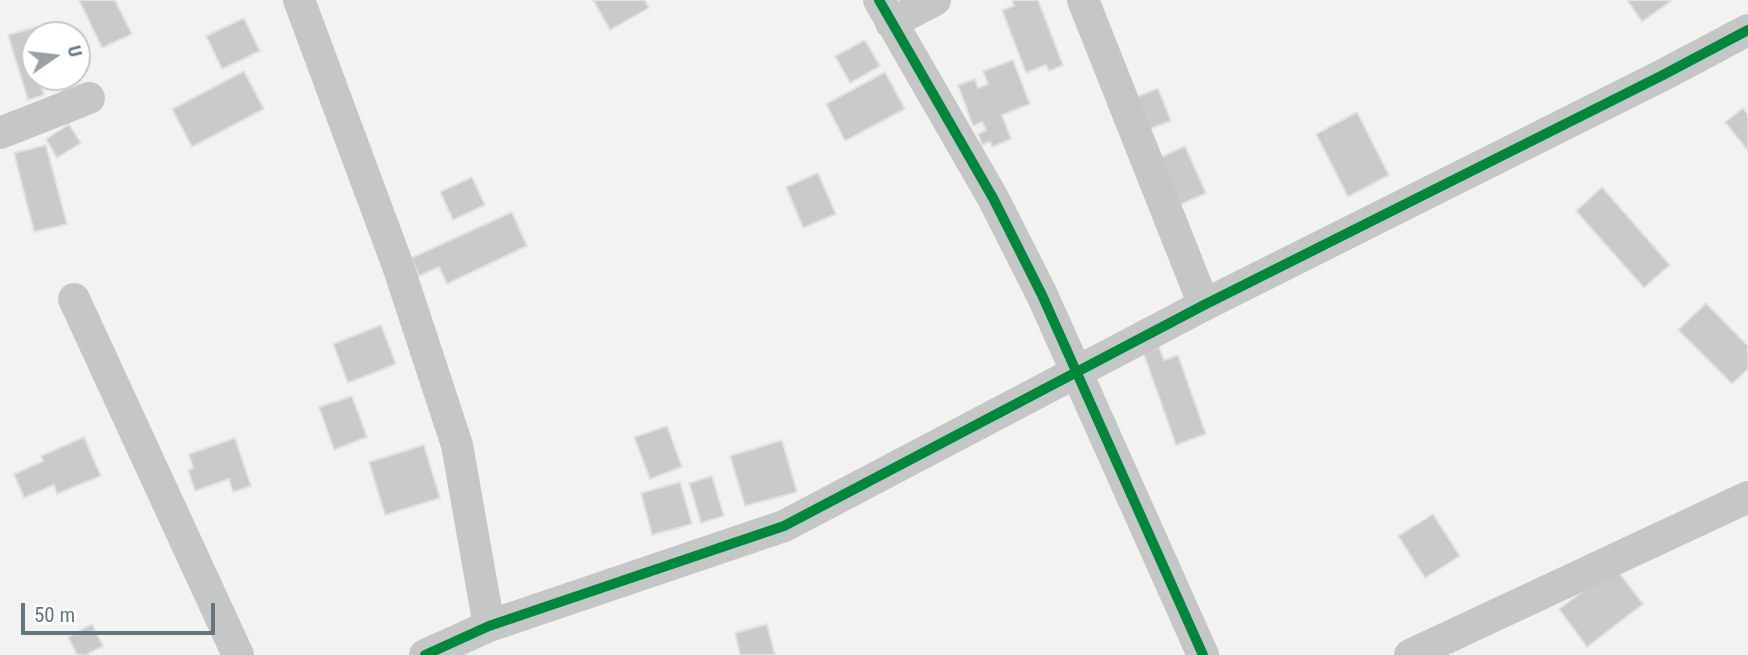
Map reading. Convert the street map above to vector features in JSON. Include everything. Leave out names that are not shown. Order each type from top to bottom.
[{"type":"street","points":[[299,0],[398,266],[457,445],[489,625]]},
{"type":"street","points":[[935,0],[885,11],[993,198],[1042,295],[1203,655]]},
{"type":"street","points":[[1083,0],[1204,305]]},
{"type":"street","points":[[425,655],[489,625],[784,526],[1204,305],[1748,30]]},
{"type":"street","points":[[0,134],[89,98]]},
{"type":"street","points":[[74,299],[238,655]]},
{"type":"street","points":[[1409,655],[1748,497]]},
{"type":"building","points":[[79,0],[115,0],[132,34],[102,48]]},
{"type":"building","points":[[593,0],[645,0],[649,8],[610,30]]},
{"type":"building","points":[[1012,0],[1038,0],[1063,65],[1049,71],[1046,65],[1026,73],[1002,10],[1014,6]]},
{"type":"building","points":[[1627,0],[1670,0],[1671,1],[1642,22]]},
{"type":"building","points":[[244,18],[260,51],[222,69],[206,36]]},
{"type":"building","points":[[21,31],[21,77],[8,35]]},
{"type":"building","points":[[865,40],[880,66],[850,83],[835,56]]},
{"type":"building","points":[[1013,60],[1030,104],[1002,115],[1011,139],[992,147],[990,142],[982,145],[978,134],[986,130],[982,122],[973,126],[958,85],[975,79],[978,88],[988,84],[983,71]]},
{"type":"building","points":[[244,71],[264,109],[192,147],[172,109]]},
{"type":"building","points":[[885,72],[905,109],[845,141],[826,104]]},
{"type":"building","points":[[1158,88],[1171,121],[1140,133],[1127,101]]},
{"type":"building","points":[[25,91],[43,91],[44,95],[28,100]]},
{"type":"building","points":[[1743,108],[1748,115],[1748,151],[1725,122]]},
{"type":"building","points":[[1357,112],[1389,175],[1348,197],[1316,134]]},
{"type":"building","points":[[69,124],[81,143],[57,158],[46,139]]},
{"type":"building","points":[[46,145],[67,224],[34,232],[14,153]]},
{"type":"building","points":[[1185,146],[1206,193],[1171,209],[1150,162]]},
{"type":"building","points":[[818,173],[836,214],[803,228],[786,187]]},
{"type":"building","points":[[472,177],[485,205],[453,220],[440,192]]},
{"type":"building","points":[[1602,187],[1670,265],[1644,288],[1576,211]]},
{"type":"building","points":[[512,212],[527,246],[447,284],[439,267],[419,276],[411,258]]},
{"type":"building","points":[[1706,303],[1748,346],[1748,369],[1732,384],[1678,330]]},
{"type":"building","points":[[381,325],[396,364],[348,383],[333,344]]},
{"type":"building","points":[[1159,347],[1164,360],[1178,355],[1206,434],[1176,445],[1143,352]]},
{"type":"building","points":[[352,396],[367,437],[334,450],[319,407]]},
{"type":"building","points":[[667,426],[682,467],[650,479],[634,437]]},
{"type":"building","points":[[84,437],[101,476],[57,494],[54,485],[24,498],[14,474],[43,461],[41,456]]},
{"type":"building","points":[[235,438],[251,486],[233,492],[229,479],[195,491],[188,470],[193,468],[189,454]]},
{"type":"building","points":[[782,440],[797,492],[745,506],[730,456]]},
{"type":"building","points":[[424,445],[440,498],[385,515],[369,462]]},
{"type":"building","points":[[712,476],[724,516],[701,523],[689,483]]},
{"type":"building","points":[[680,482],[692,524],[652,535],[641,493]]},
{"type":"building","points":[[1433,514],[1460,556],[1425,578],[1398,536]]},
{"type":"building","points":[[1615,567],[1643,604],[1587,647],[1559,609]]},
{"type":"building","points":[[92,624],[103,646],[86,655],[77,655],[68,637]]},
{"type":"building","points":[[767,624],[775,655],[740,655],[735,633]]},
{"type":"cycle path","points":[[879,0],[993,198],[1042,295],[1203,655]]},
{"type":"cycle path","points":[[425,655],[489,626],[784,526],[1204,305],[1748,30]]}]
